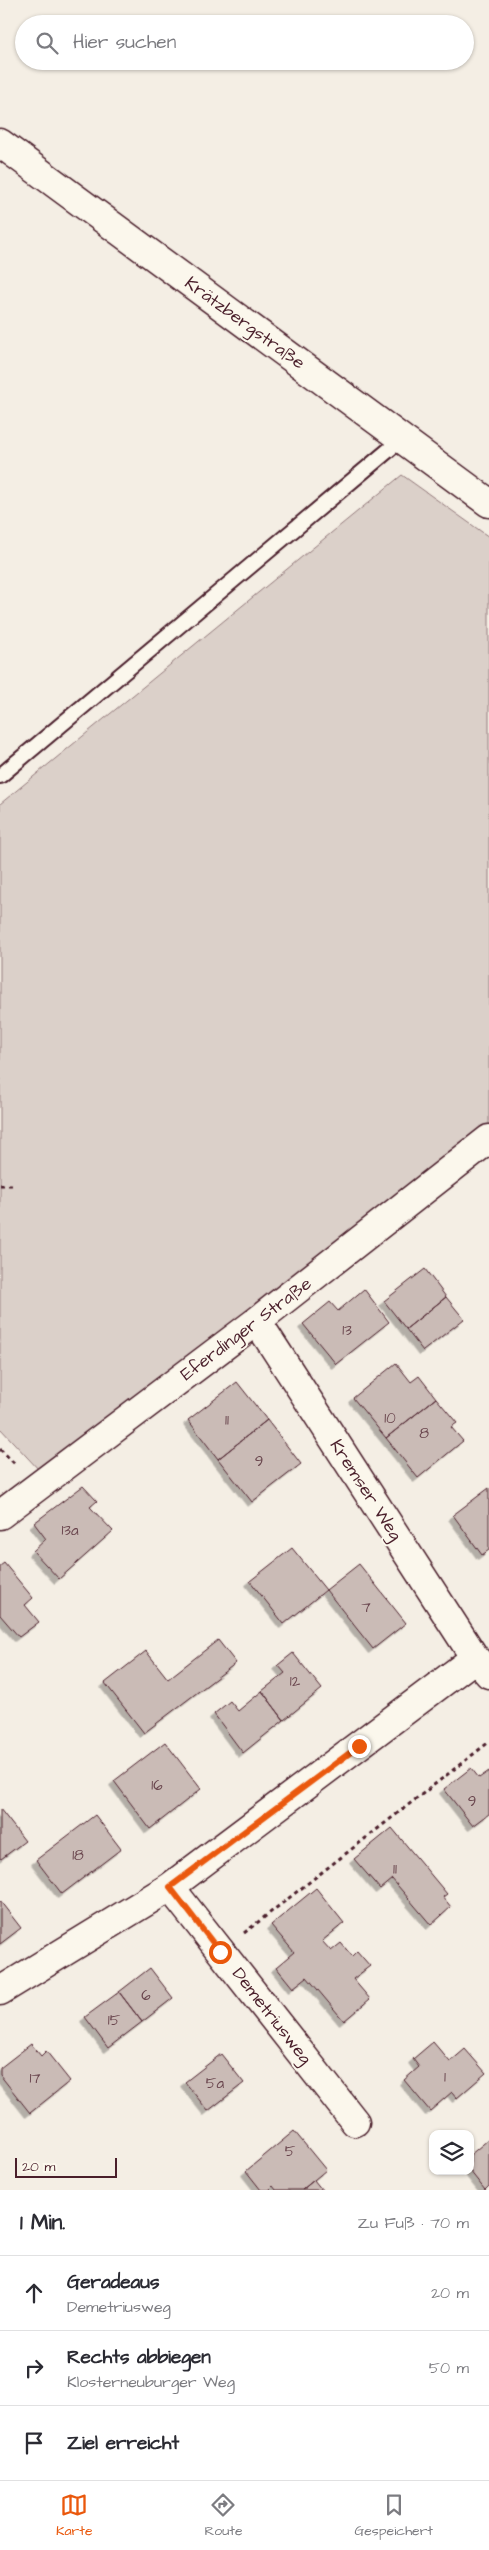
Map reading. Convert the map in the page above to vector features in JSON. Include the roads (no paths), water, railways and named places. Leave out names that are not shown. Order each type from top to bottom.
[{"type":"street","name":"Krätzbergstraße","points":[[0,144],[403,438],[489,503]]},
{"type":"street","name":"Eferdinger Straße","points":[[0,1515],[257,1321],[489,1139]]},
{"type":"street","name":"Kremser Weg","points":[[257,1321],[482,1666]]},
{"type":"street","points":[[0,1991],[170,1887],[482,1666]]},
{"type":"street","name":"Demetriusweg","points":[[170,1887],[355,2122]]},
{"type":"lane","points":[[0,776],[403,438]]}]
